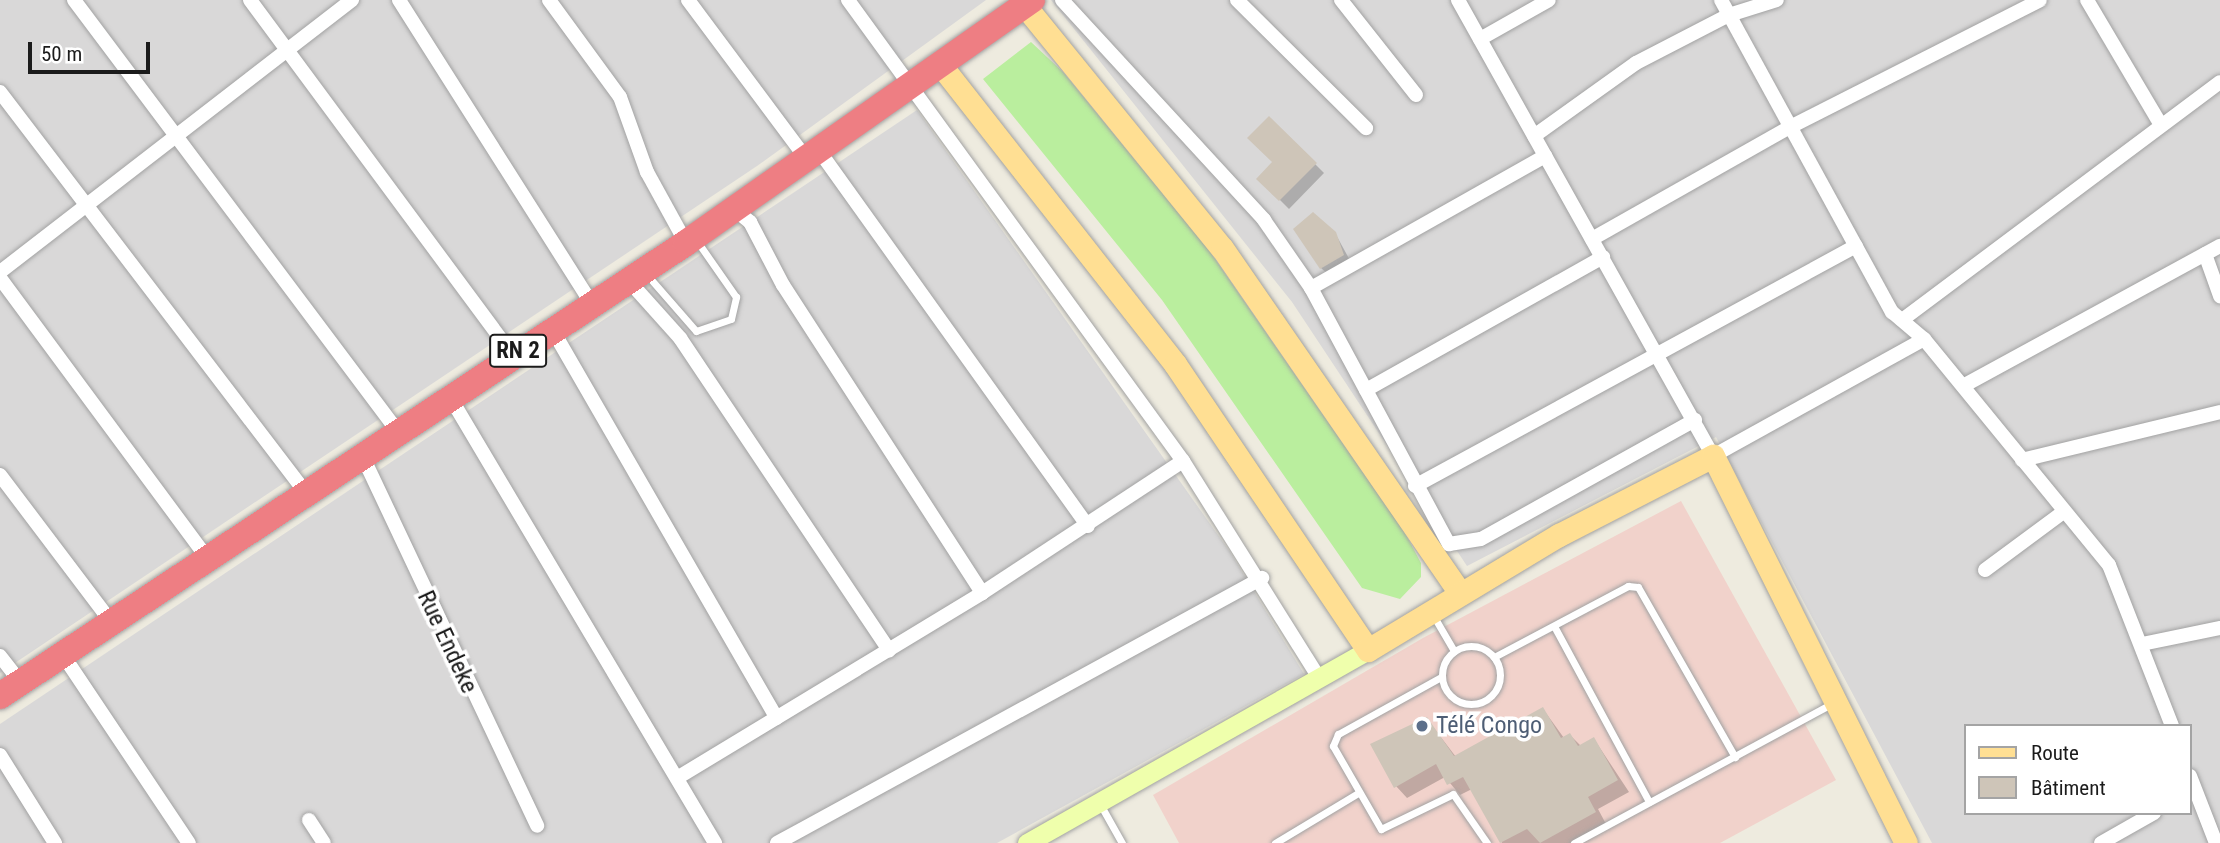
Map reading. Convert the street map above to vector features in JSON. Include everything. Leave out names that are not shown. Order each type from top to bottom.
[{"type":"highway","name":"RN 2","points":[[10,689],[206,556],[399,433],[512,355],[814,157],[943,68],[1028,3]]},
{"type":"main road","points":[[1028,3],[1222,248],[1460,593]]},
{"type":"main road","points":[[943,68],[1205,406],[1368,650],[1460,593],[1713,456],[1831,704],[1906,843]]},
{"type":"street","points":[[74,0],[179,135],[399,433]]},
{"type":"street","points":[[250,0],[512,355]]},
{"type":"street","points":[[0,272],[352,0]]},
{"type":"street","points":[[399,0],[592,304]]},
{"type":"street","points":[[549,0],[620,97],[647,172],[690,240]]},
{"type":"street","points":[[688,0],[814,157],[1088,526]]},
{"type":"street","points":[[848,0],[1184,461],[1262,578],[1320,679]]},
{"type":"street","points":[[1062,0],[1243,193],[1311,288],[1445,540],[1470,545],[1695,420]]},
{"type":"street","points":[[1237,0],[1366,128]]},
{"type":"street","points":[[1341,0],[1416,95]]},
{"type":"street","points":[[1458,0],[1592,239],[1662,356],[1713,456],[1924,339]]},
{"type":"street","points":[[1480,39],[1549,0]]},
{"type":"street","points":[[1721,0],[1856,246],[1902,320],[1924,339],[2062,513],[2109,565],[2171,724]]},
{"type":"street","points":[[1534,136],[1586,93],[1729,15],[1777,0]]},
{"type":"street","points":[[1592,239],[1790,127],[2040,0]]},
{"type":"street","points":[[2087,0],[2161,125]]},
{"type":"street","points":[[1902,320],[2220,82]]},
{"type":"street","points":[[0,92],[306,493]]},
{"type":"street","points":[[1311,288],[1545,156]]},
{"type":"street","points":[[734,209],[750,222],[783,285],[982,593]]},
{"type":"street","points":[[1415,486],[1662,356],[1856,246]]},
{"type":"street","points":[[1963,386],[2220,246]]},
{"type":"street","points":[[2205,254],[2220,296]]},
{"type":"street","points":[[1366,390],[1603,257]]},
{"type":"street","points":[[636,275],[889,650]]},
{"type":"street","points":[[0,278],[206,556]]},
{"type":"street","points":[[552,329],[777,718]]},
{"type":"street","points":[[450,397],[715,843]]},
{"type":"street","points":[[2022,460],[2220,412]]},
{"type":"street","name":"Rue Endeke","points":[[362,456],[537,826]]},
{"type":"street","points":[[677,778],[982,593],[1184,461]]},
{"type":"street","points":[[0,475],[111,622]]},
{"type":"street","points":[[1985,570],[2062,513]]},
{"type":"street","points":[[777,843],[1262,578]]},
{"type":"street","points":[[2142,644],[2220,628]]},
{"type":"street","points":[[1027,843],[1368,650]]},
{"type":"street","points":[[63,655],[190,843]]},
{"type":"street","points":[[0,656],[10,689]]},
{"type":"street","points":[[0,755],[55,843]]},
{"type":"street","points":[[2192,786],[2216,843]]},
{"type":"street","points":[[2101,843],[2150,815]]},
{"type":"street","points":[[309,820],[324,843]]},
{"type":"lane","points":[[636,275],[696,331],[710,332],[732,319],[736,297],[690,240]]},
{"type":"lane","points":[[1494,657],[1638,587],[1735,757]]},
{"type":"lane","points":[[1431,611],[1454,651]]},
{"type":"lane","points":[[1554,626],[1649,802]]},
{"type":"lane","points":[[1441,677],[1453,698],[1485,701],[1499,681],[1494,657],[1480,647],[1454,651]]},
{"type":"lane","points":[[1454,651],[1441,677],[1338,734],[1333,747],[1376,825],[1386,829],[1446,796],[1459,795],[1488,843]]},
{"type":"lane","points":[[1574,843],[1831,704]]},
{"type":"lane","points":[[1275,843],[1358,793]]},
{"type":"lane","points":[[1099,803],[1122,843]]},
{"type":"shaded area","points":[[0,0],[986,0],[757,166],[0,673]]},
{"type":"shaded area","points":[[1051,0],[2220,0],[2220,843],[1932,843],[1716,437],[1467,566],[1292,302]]},
{"type":"shaded area","points":[[917,110],[1230,552],[1304,674],[997,843],[0,843],[0,724]]},
{"type":"shaded area","points":[[1681,501],[1836,780],[1720,843],[1179,843],[1153,795],[1423,638]]},
{"type":"green space","points":[[1031,42],[1063,72],[1208,249],[1405,533],[1421,563],[1421,577],[1400,599],[1362,588],[1162,300],[983,79]]},
{"type":"building","points":[[1269,116],[1317,163],[1279,201],[1256,179],[1272,162],[1247,138]]},
{"type":"building","points":[[1313,212],[1336,232],[1344,255],[1320,269],[1293,229]]},
{"type":"building","points":[[1543,707],[1561,738],[1570,733],[1578,746],[1594,737],[1618,780],[1588,797],[1596,812],[1540,843],[1527,829],[1500,843],[1463,777],[1447,785],[1436,764],[1394,788],[1370,744],[1427,717],[1454,756]]},
{"type":"place","name":"Télé Congo","points":[[1422,726]]}]
